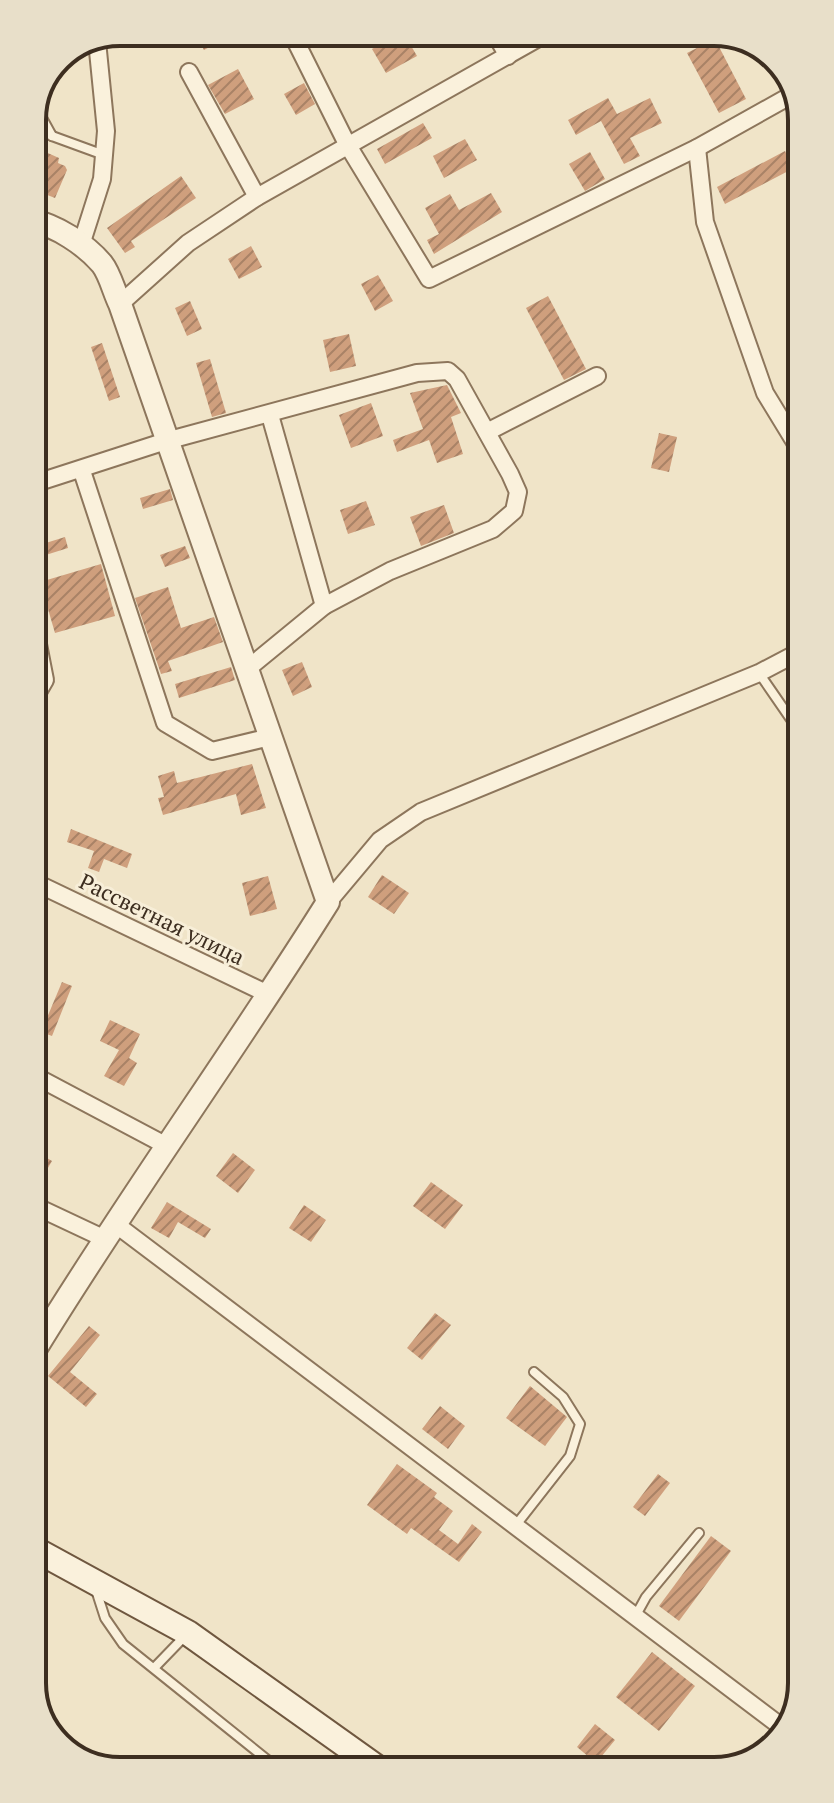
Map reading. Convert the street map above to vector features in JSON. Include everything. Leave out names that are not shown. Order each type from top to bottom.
[{"type":"main road","points":[[46,1555],[93,1578],[188,1633],[362,1757]]},
{"type":"street","points":[[298,46],[347,144],[429,279],[697,148],[785,99]]},
{"type":"street","points":[[502,46],[508,56]]},
{"type":"street","points":[[120,304],[188,243],[257,197],[525,46]]},
{"type":"street","points":[[81,245],[102,179],[106,131],[98,49]]},
{"type":"street","points":[[189,72],[257,197]]},
{"type":"street","points":[[697,148],[705,222],[765,393],[788,431]]},
{"type":"street","points":[[46,224],[81,245],[103,265],[120,304],[328,902]]},
{"type":"street","points":[[46,481],[166,441],[434,370],[448,371],[457,379],[518,492],[514,511],[493,529],[390,571],[324,606],[246,670]]},
{"type":"street","points":[[487,432],[597,376]]},
{"type":"street","points":[[270,415],[324,606]]},
{"type":"street","points":[[82,471],[165,723],[212,751],[270,737]]},
{"type":"street","points":[[46,1332],[108,1231],[270,995],[328,902],[380,840],[421,812],[759,673],[788,658]]},
{"type":"street","name":"Рассветная улица","points":[[46,888],[270,995]]},
{"type":"street","points":[[46,1082],[167,1146]]},
{"type":"street","points":[[46,1210],[108,1231],[516,1525],[776,1723]]},
{"type":"lane","points":[[46,125],[52,136]]},
{"type":"lane","points":[[46,132],[104,155]]},
{"type":"lane","points":[[759,673],[788,715]]},
{"type":"lane","points":[[516,1525],[570,1456],[580,1424],[563,1397],[534,1372]]},
{"type":"lane","points":[[636,1615],[646,1597],[699,1533]]},
{"type":"lane","points":[[93,1578],[105,1618],[123,1644],[264,1757]]},
{"type":"lane","points":[[155,1667],[188,1633]]},
{"type":"building","points":[[377,46],[411,46],[417,56],[386,73],[372,49]]},
{"type":"building","points":[[701,46],[719,46],[746,99],[719,113],[687,53]]},
{"type":"building","points":[[238,69],[254,99],[225,114],[208,85]]},
{"type":"building","points":[[304,83],[315,104],[296,115],[284,94]]},
{"type":"building","points":[[608,98],[617,114],[650,98],[662,123],[630,138],[640,156],[624,164],[601,121],[576,135],[568,120]]},
{"type":"building","points":[[423,123],[432,138],[385,164],[377,149]]},
{"type":"building","points":[[465,139],[477,160],[444,178],[433,156]]},
{"type":"building","points":[[785,151],[788,157],[788,171],[725,204],[717,187]]},
{"type":"building","points":[[46,152],[59,158],[58,163],[67,170],[55,198],[46,194]]},
{"type":"building","points":[[590,152],[605,179],[585,191],[569,164]]},
{"type":"building","points":[[181,176],[196,198],[131,241],[135,247],[125,253],[107,228]]},
{"type":"building","points":[[491,193],[502,212],[434,254],[427,240],[439,234],[425,208],[450,194],[459,210]]},
{"type":"building","points":[[251,246],[262,267],[239,279],[228,259]]},
{"type":"building","points":[[378,275],[393,301],[375,311],[361,284]]},
{"type":"building","points":[[548,296],[586,369],[564,380],[526,308]]},
{"type":"building","points":[[190,301],[202,329],[187,336],[175,308]]},
{"type":"building","points":[[349,334],[356,366],[330,372],[323,340]]},
{"type":"building","points":[[102,343],[120,397],[109,401],[91,347]]},
{"type":"building","points":[[210,359],[226,413],[212,417],[196,363]]},
{"type":"building","points":[[447,385],[461,413],[451,417],[463,454],[437,463],[429,440],[397,452],[393,440],[423,429],[410,393]]},
{"type":"building","points":[[371,403],[383,436],[351,448],[339,415]]},
{"type":"building","points":[[659,433],[677,437],[669,472],[651,468]]},
{"type":"building","points":[[170,489],[173,500],[143,509],[140,498]]},
{"type":"building","points":[[366,501],[375,525],[348,534],[340,510]]},
{"type":"building","points":[[444,505],[454,533],[421,546],[410,517]]},
{"type":"building","points":[[65,537],[68,548],[46,555],[46,543]]},
{"type":"building","points":[[185,546],[190,558],[165,567],[160,555]]},
{"type":"building","points":[[101,564],[115,616],[55,633],[46,602],[46,580]]},
{"type":"building","points":[[168,587],[181,628],[214,617],[223,642],[168,661],[172,671],[161,674],[135,598]]},
{"type":"building","points":[[302,662],[312,687],[293,696],[282,670]]},
{"type":"building","points":[[231,667],[235,680],[179,698],[175,684]]},
{"type":"building","points":[[252,764],[266,808],[241,815],[236,794],[163,815],[158,798],[164,797],[158,776],[174,771],[177,783]]},
{"type":"building","points":[[71,829],[132,854],[127,868],[104,859],[99,872],[88,868],[94,851],[67,842]]},
{"type":"building","points":[[382,875],[409,893],[394,914],[368,897]]},
{"type":"building","points":[[268,876],[277,909],[250,916],[242,883]]},
{"type":"building","points":[[62,982],[72,986],[52,1036],[46,1034],[46,1020]]},
{"type":"building","points":[[110,1020],[140,1034],[129,1058],[137,1063],[124,1086],[104,1076],[119,1050],[100,1041]]},
{"type":"building","points":[[233,1153],[255,1170],[238,1193],[216,1176]]},
{"type":"building","points":[[46,1157],[52,1161],[46,1171]]},
{"type":"building","points":[[431,1182],[463,1205],[445,1229],[413,1206]]},
{"type":"building","points":[[167,1202],[211,1229],[205,1238],[178,1222],[169,1238],[151,1228]]},
{"type":"building","points":[[304,1205],[326,1220],[311,1242],[289,1228]]},
{"type":"building","points":[[435,1313],[451,1325],[422,1360],[407,1348]]},
{"type":"building","points":[[89,1326],[100,1335],[70,1372],[97,1394],[86,1407],[48,1376]]},
{"type":"building","points":[[530,1386],[567,1417],[545,1446],[506,1418]]},
{"type":"building","points":[[440,1406],[465,1426],[448,1449],[422,1429]]},
{"type":"building","points":[[397,1464],[437,1493],[434,1497],[453,1511],[439,1530],[458,1544],[472,1524],[482,1532],[459,1562],[411,1528],[407,1534],[367,1505]]},
{"type":"building","points":[[658,1474],[670,1483],[645,1516],[633,1507]]},
{"type":"building","points":[[711,1536],[731,1551],[679,1621],[659,1606]]},
{"type":"building","points":[[652,1652],[695,1686],[659,1731],[616,1697]]},
{"type":"building","points":[[595,1724],[615,1740],[601,1757],[589,1757],[577,1747]]}]
